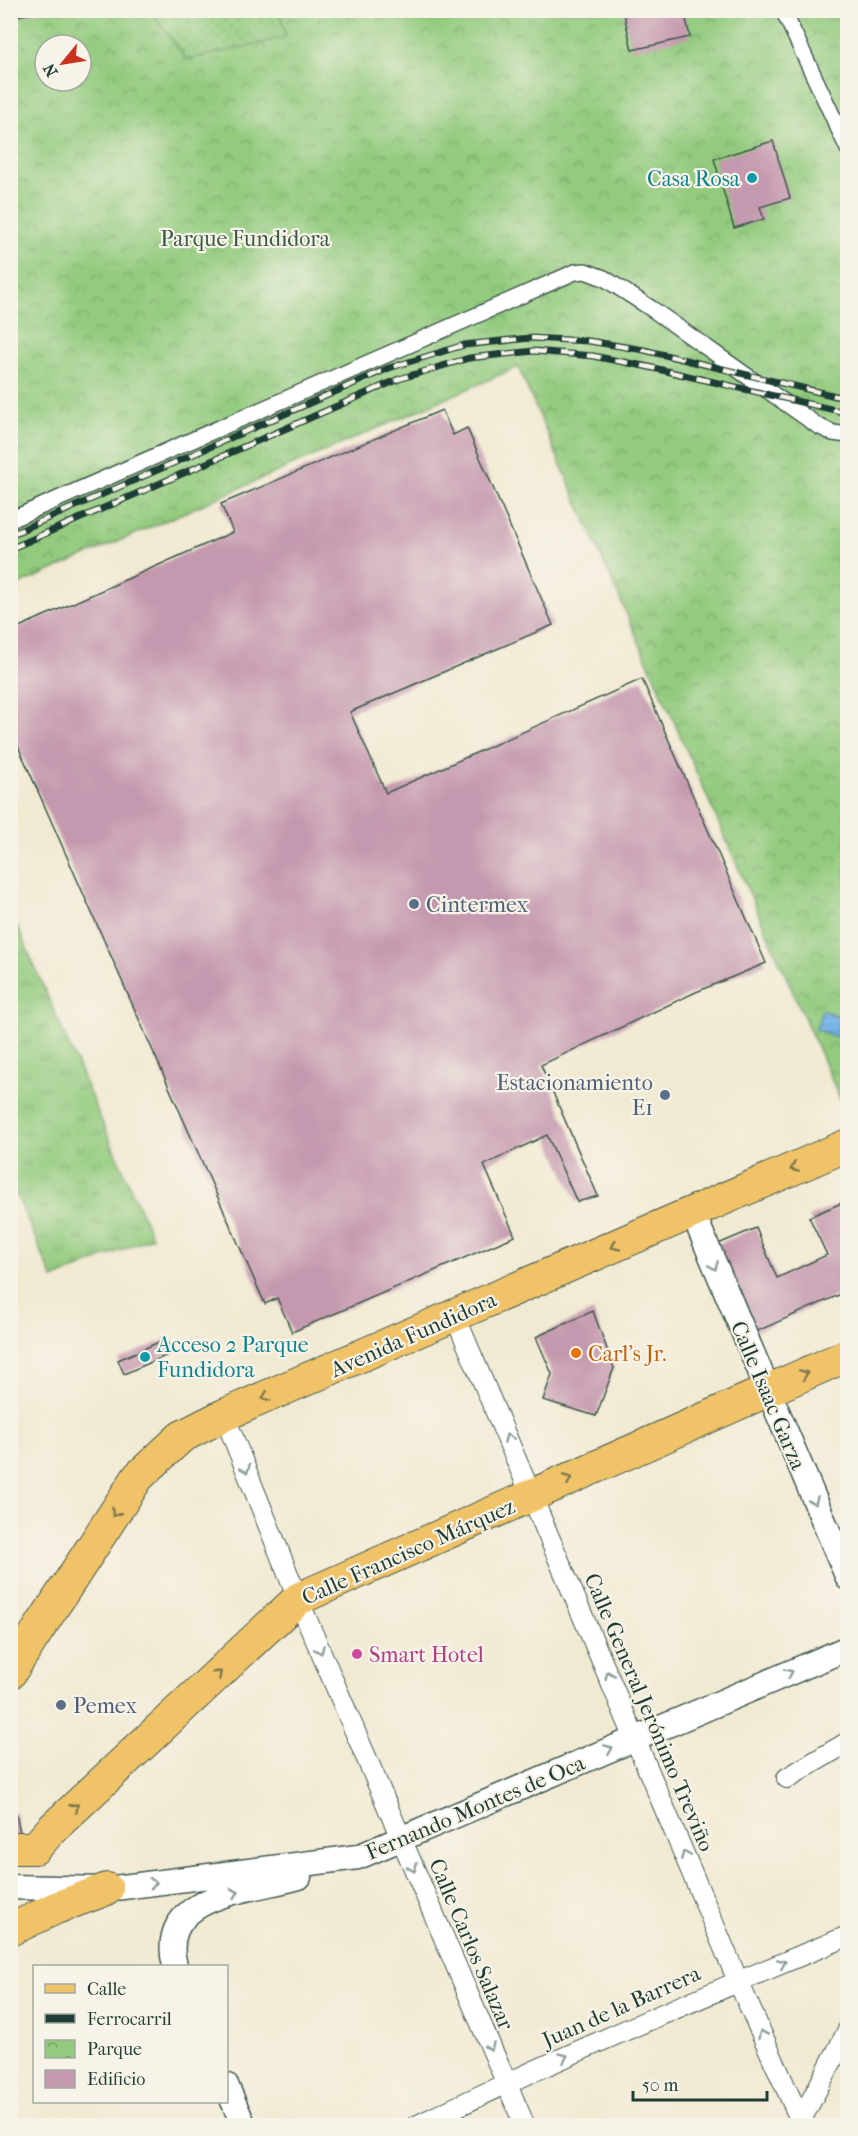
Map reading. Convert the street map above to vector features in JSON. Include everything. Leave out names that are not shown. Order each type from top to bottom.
[{"type":"main road","name":"Avenida Fundidora","points":[[10,1673],[138,1477],[181,1437],[224,1415],[848,1145]]},
{"type":"main road","name":"Calle Francisco Márquez","points":[[23,1848],[52,1828],[298,1599],[848,1355]]},
{"type":"main road","points":[[10,1930],[56,1908],[107,1888]]},
{"type":"street","points":[[783,10],[848,149]]},
{"type":"street","points":[[10,520],[575,272],[585,271],[604,278],[652,309],[818,426],[833,433],[848,435]]},
{"type":"street","name":"Calle Isaac Garza","points":[[692,1211],[766,1390],[848,1578]]},
{"type":"street","name":"Calle General Jerónimo Treviño","points":[[455,1316],[801,2124]]},
{"type":"street","name":"Calle Carlos Salazar","points":[[224,1415],[298,1599],[525,2126]]},
{"type":"street","name":"Fernando Montes de Oca","points":[[10,1887],[107,1888],[358,1857],[848,1648]]},
{"type":"street","points":[[787,1778],[848,1742]]},
{"type":"street","points":[[175,1965],[172,1939],[176,1927],[191,1910],[209,1899],[297,1878],[358,1857]]},
{"type":"street","name":"Juan de la Barrera","points":[[416,2126],[506,2083],[738,1981],[848,1936]]},
{"type":"street","points":[[801,2124],[848,2030]]},
{"type":"street","points":[[228,2090],[244,2126]]},
{"type":"green space","name":"Parque Fundidora","points":[[11,11],[847,11],[847,1106],[844,1108],[518,367],[11,588]]},
{"type":"green space","points":[[150,11],[280,11],[286,37],[187,60]]},
{"type":"green space","points":[[11,912],[152,1237],[53,1279],[11,1182]]},
{"type":"water","points":[[822,1010],[843,1018],[836,1037],[816,1029]]},
{"type":"building","points":[[10,10],[39,10],[39,12],[10,17]]},
{"type":"building","points":[[623,10],[684,10],[690,37],[632,50]]},
{"type":"building","name":"Casa Rosa","points":[[773,141],[790,198],[760,207],[764,219],[734,228],[714,159]]},
{"type":"building","name":"Cintermex","points":[[442,410],[453,435],[467,428],[553,625],[350,712],[386,793],[642,679],[766,963],[696,992],[541,1065],[598,1196],[577,1202],[547,1135],[484,1165],[515,1236],[292,1332],[277,1298],[265,1304],[10,728],[10,631],[233,532],[221,504]]},
{"type":"building","points":[[848,669],[847,720],[840,699],[842,676]]},
{"type":"building","points":[[844,1202],[848,1208],[848,1291],[755,1332],[716,1245],[756,1228],[777,1278],[827,1255],[809,1217]]},
{"type":"building","name":"Carl's Jr.","points":[[593,1311],[614,1368],[596,1416],[543,1400],[552,1374],[536,1337]]},
{"type":"building","name":"Acceso 2 Parque Fundidora","points":[[166,1339],[172,1353],[124,1374],[118,1360]]},
{"type":"building","points":[[16,1813],[21,1837],[10,1838],[10,1815]]},
{"type":"railway","points":[[10,535],[389,368],[464,345],[530,338],[589,341],[644,350],[848,399]]},
{"type":"railway","points":[[10,549],[399,379],[469,358],[534,351],[593,356],[848,413]]},
{"type":"place","name":"Casa Rosa","points":[[752,178]]},
{"type":"place","name":"Cintermex","points":[[414,904]]},
{"type":"place","name":"Estacionamiento E1","points":[[665,1095]]},
{"type":"place","name":"Carl's Jr.","points":[[576,1353]]},
{"type":"place","name":"Acceso 2 Parque Fundidora","points":[[145,1357]]},
{"type":"place","name":"Smart Hotel","points":[[357,1654]]},
{"type":"place","name":"Pemex","points":[[61,1705]]}]
